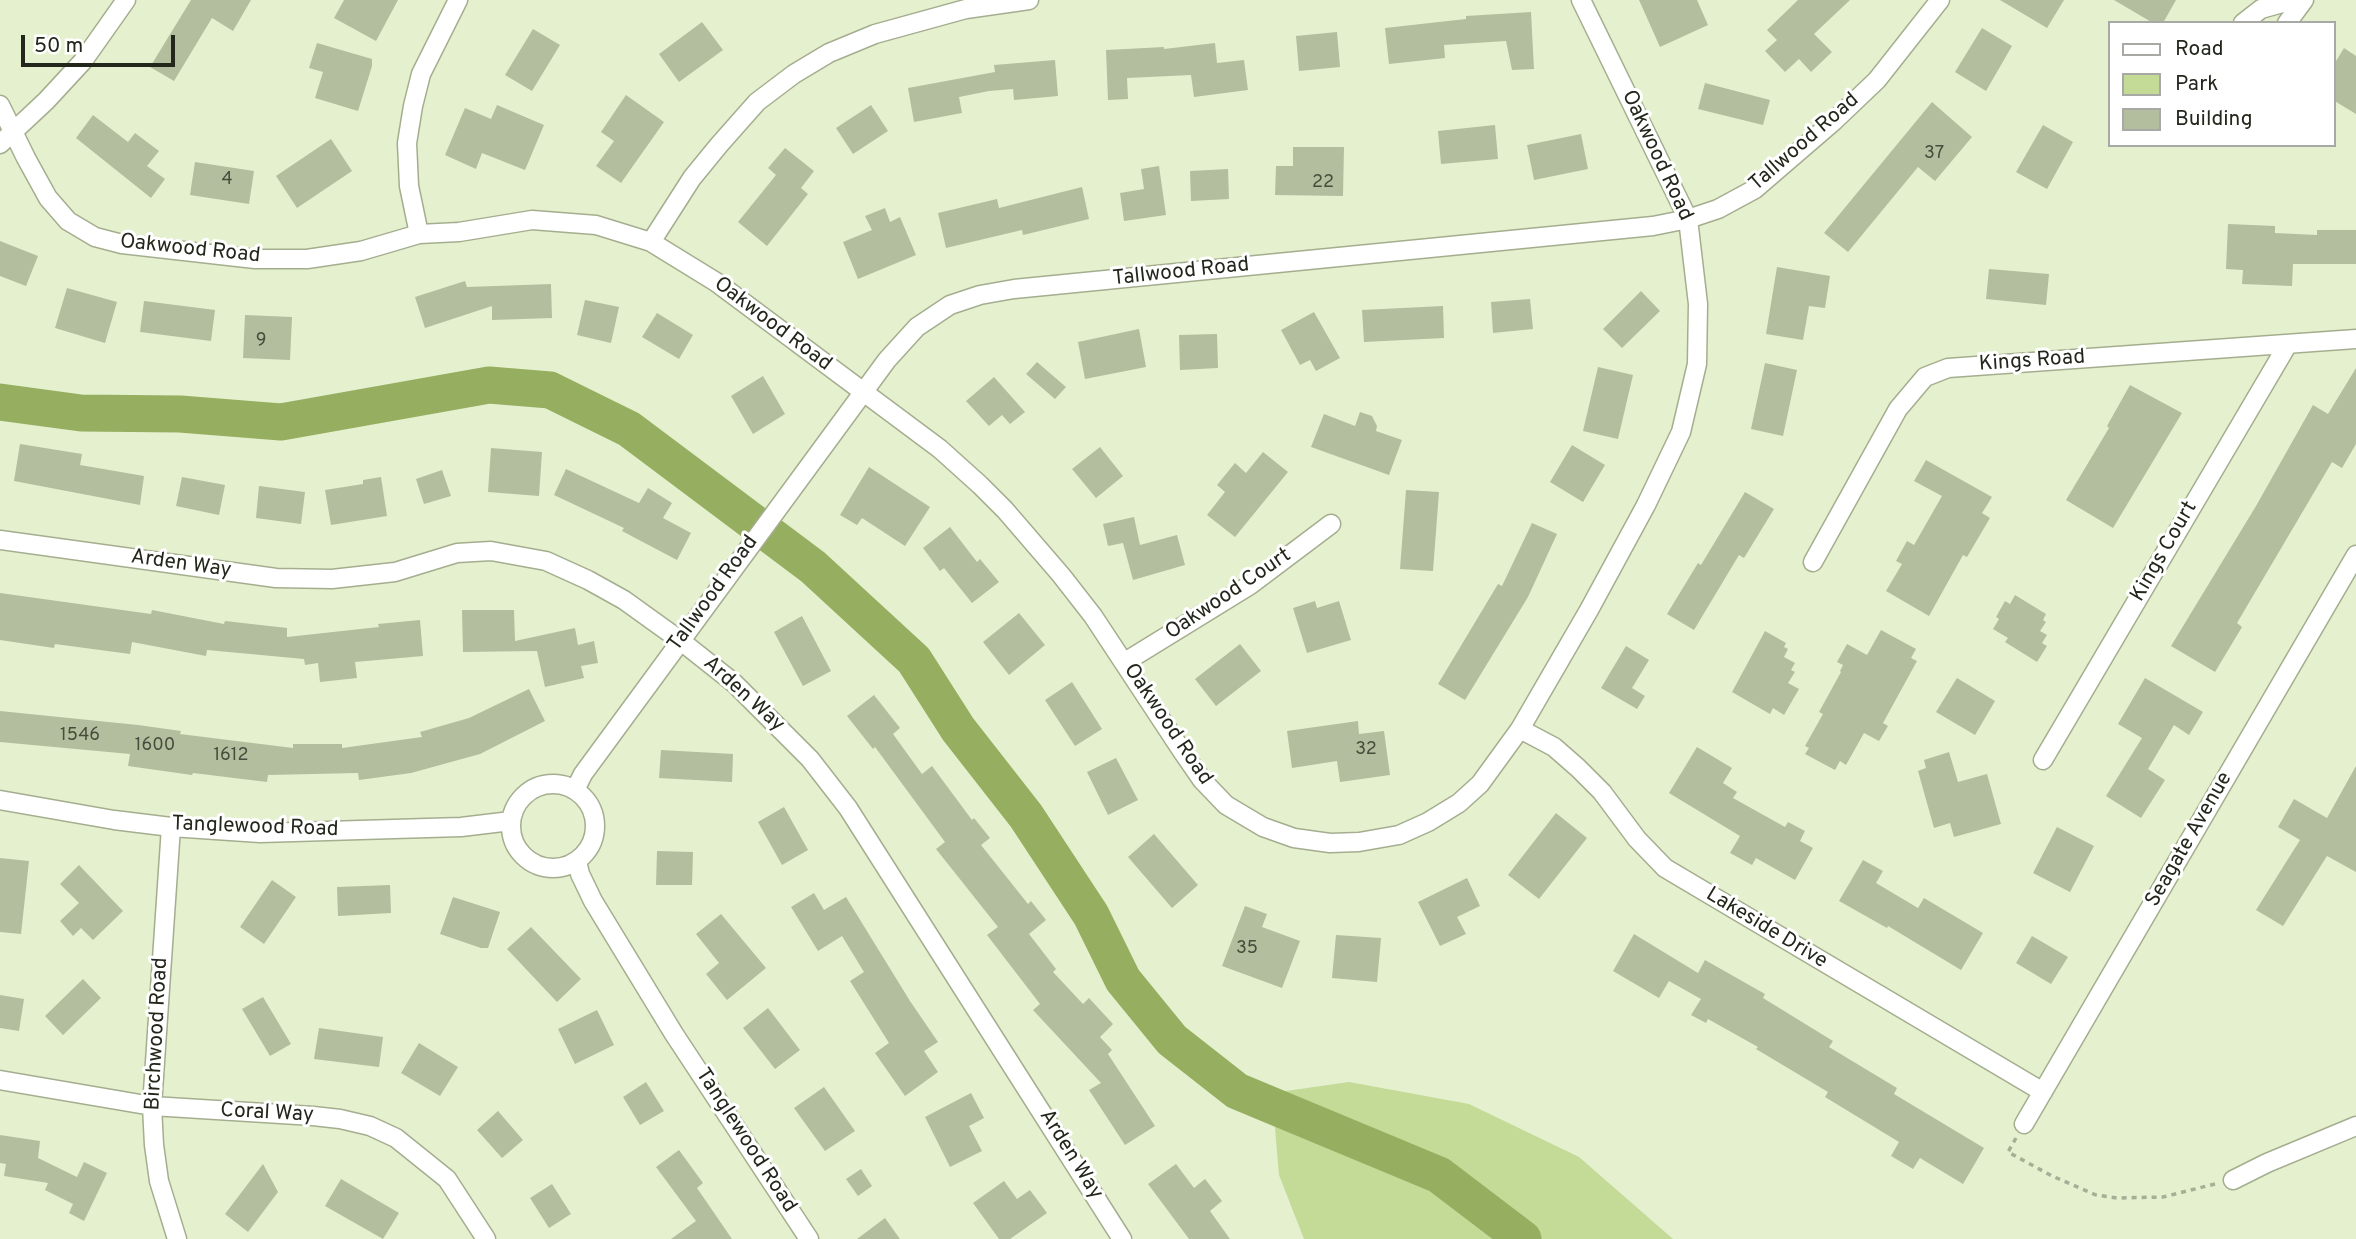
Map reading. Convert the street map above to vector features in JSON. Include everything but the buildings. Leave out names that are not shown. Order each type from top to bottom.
[{"type":"street","points":[[0,144],[83,61],[126,0]]},
{"type":"street","points":[[419,234],[409,186],[407,143],[413,106],[421,74],[458,0]]},
{"type":"street","points":[[651,242],[692,178],[719,145],[757,102],[794,74],[829,53],[875,34],[966,9],[1029,0]]},
{"type":"street","name":"Oakwood Road","points":[[14,131],[48,198],[68,220],[95,237],[122,244],[255,259],[294,259],[360,251],[419,234],[460,232],[532,220],[596,225],[651,242],[716,282],[940,449],[1005,510],[1061,575],[1125,662],[1202,780],[1226,805],[1263,827],[1294,838],[1330,843],[1359,842],[1399,835],[1428,822],[1459,803],[1480,784],[1520,729],[1595,598],[1646,505],[1681,432],[1697,364],[1698,304],[1688,219],[1580,0]]},
{"type":"street","name":"Tallwood Road","points":[[575,790],[583,774],[887,360],[918,327],[950,305],[980,295],[1014,289],[1653,226],[1688,219],[1718,209],[1755,189],[1834,121],[1877,80],[1940,0]]},
{"type":"street","points":[[2246,21],[2261,9],[2293,0]]},
{"type":"street","points":[[2288,21],[2304,0]]},
{"type":"street","points":[[0,105],[14,131]]},
{"type":"street","name":"Kings Road","points":[[1813,562],[1898,408],[1926,377],[1948,368],[2356,339]]},
{"type":"street","name":"Kings Court","points":[[2043,760],[2288,344]]},
{"type":"street","name":"Oakwood Court","points":[[1125,662],[1251,585],[1331,524]]},
{"type":"street","name":"Arden Way","points":[[0,540],[276,578],[332,579],[395,572],[457,553],[491,551],[545,561],[624,600],[681,640],[734,683],[810,759],[848,808],[1122,1239]]},
{"type":"street","name":"Seagate Avenue","points":[[2024,1124],[2356,555]]},
{"type":"street","name":"Lakeside Drive","points":[[1520,729],[1554,747],[1578,768],[1602,792],[1637,839],[1665,868],[2043,1092]]},
{"type":"street","points":[[547,784],[562,784],[575,790],[586,799],[593,811],[595,826],[587,851],[577,861],[564,867],[537,865],[526,858],[512,835],[511,821],[515,808],[534,788],[547,784]]},
{"type":"street","name":"Tanglewood Road","points":[[0,800],[114,820],[260,833],[461,827],[511,821]]},
{"type":"street","name":"Birchwood Road","points":[[171,827],[152,1106],[159,1181],[177,1239]]},
{"type":"street","name":"Tanglewood Road","points":[[577,861],[593,901],[674,1034],[809,1239]]},
{"type":"street","name":"Coral Way","points":[[0,1080],[152,1106],[313,1116],[370,1126],[396,1138],[447,1179],[486,1239]]},
{"type":"street","points":[[2233,1180],[2356,1126]]},
{"type":"path","points":[[2008,1152],[2052,1176],[2096,1195],[2117,1198],[2163,1197],[2233,1180]]},
{"type":"green space","points":[[1349,1082],[1469,1104],[1579,1157],[1673,1239],[1304,1239],[1279,1175],[1272,1093]]},
{"type":"waterway","points":[[0,402],[81,413],[180,414],[281,422],[489,385],[550,390],[629,429],[813,567],[914,660],[958,729],[1026,816],[1091,915],[1123,980],[1172,1040],[1237,1091],[1439,1175],[1523,1239]]}]
